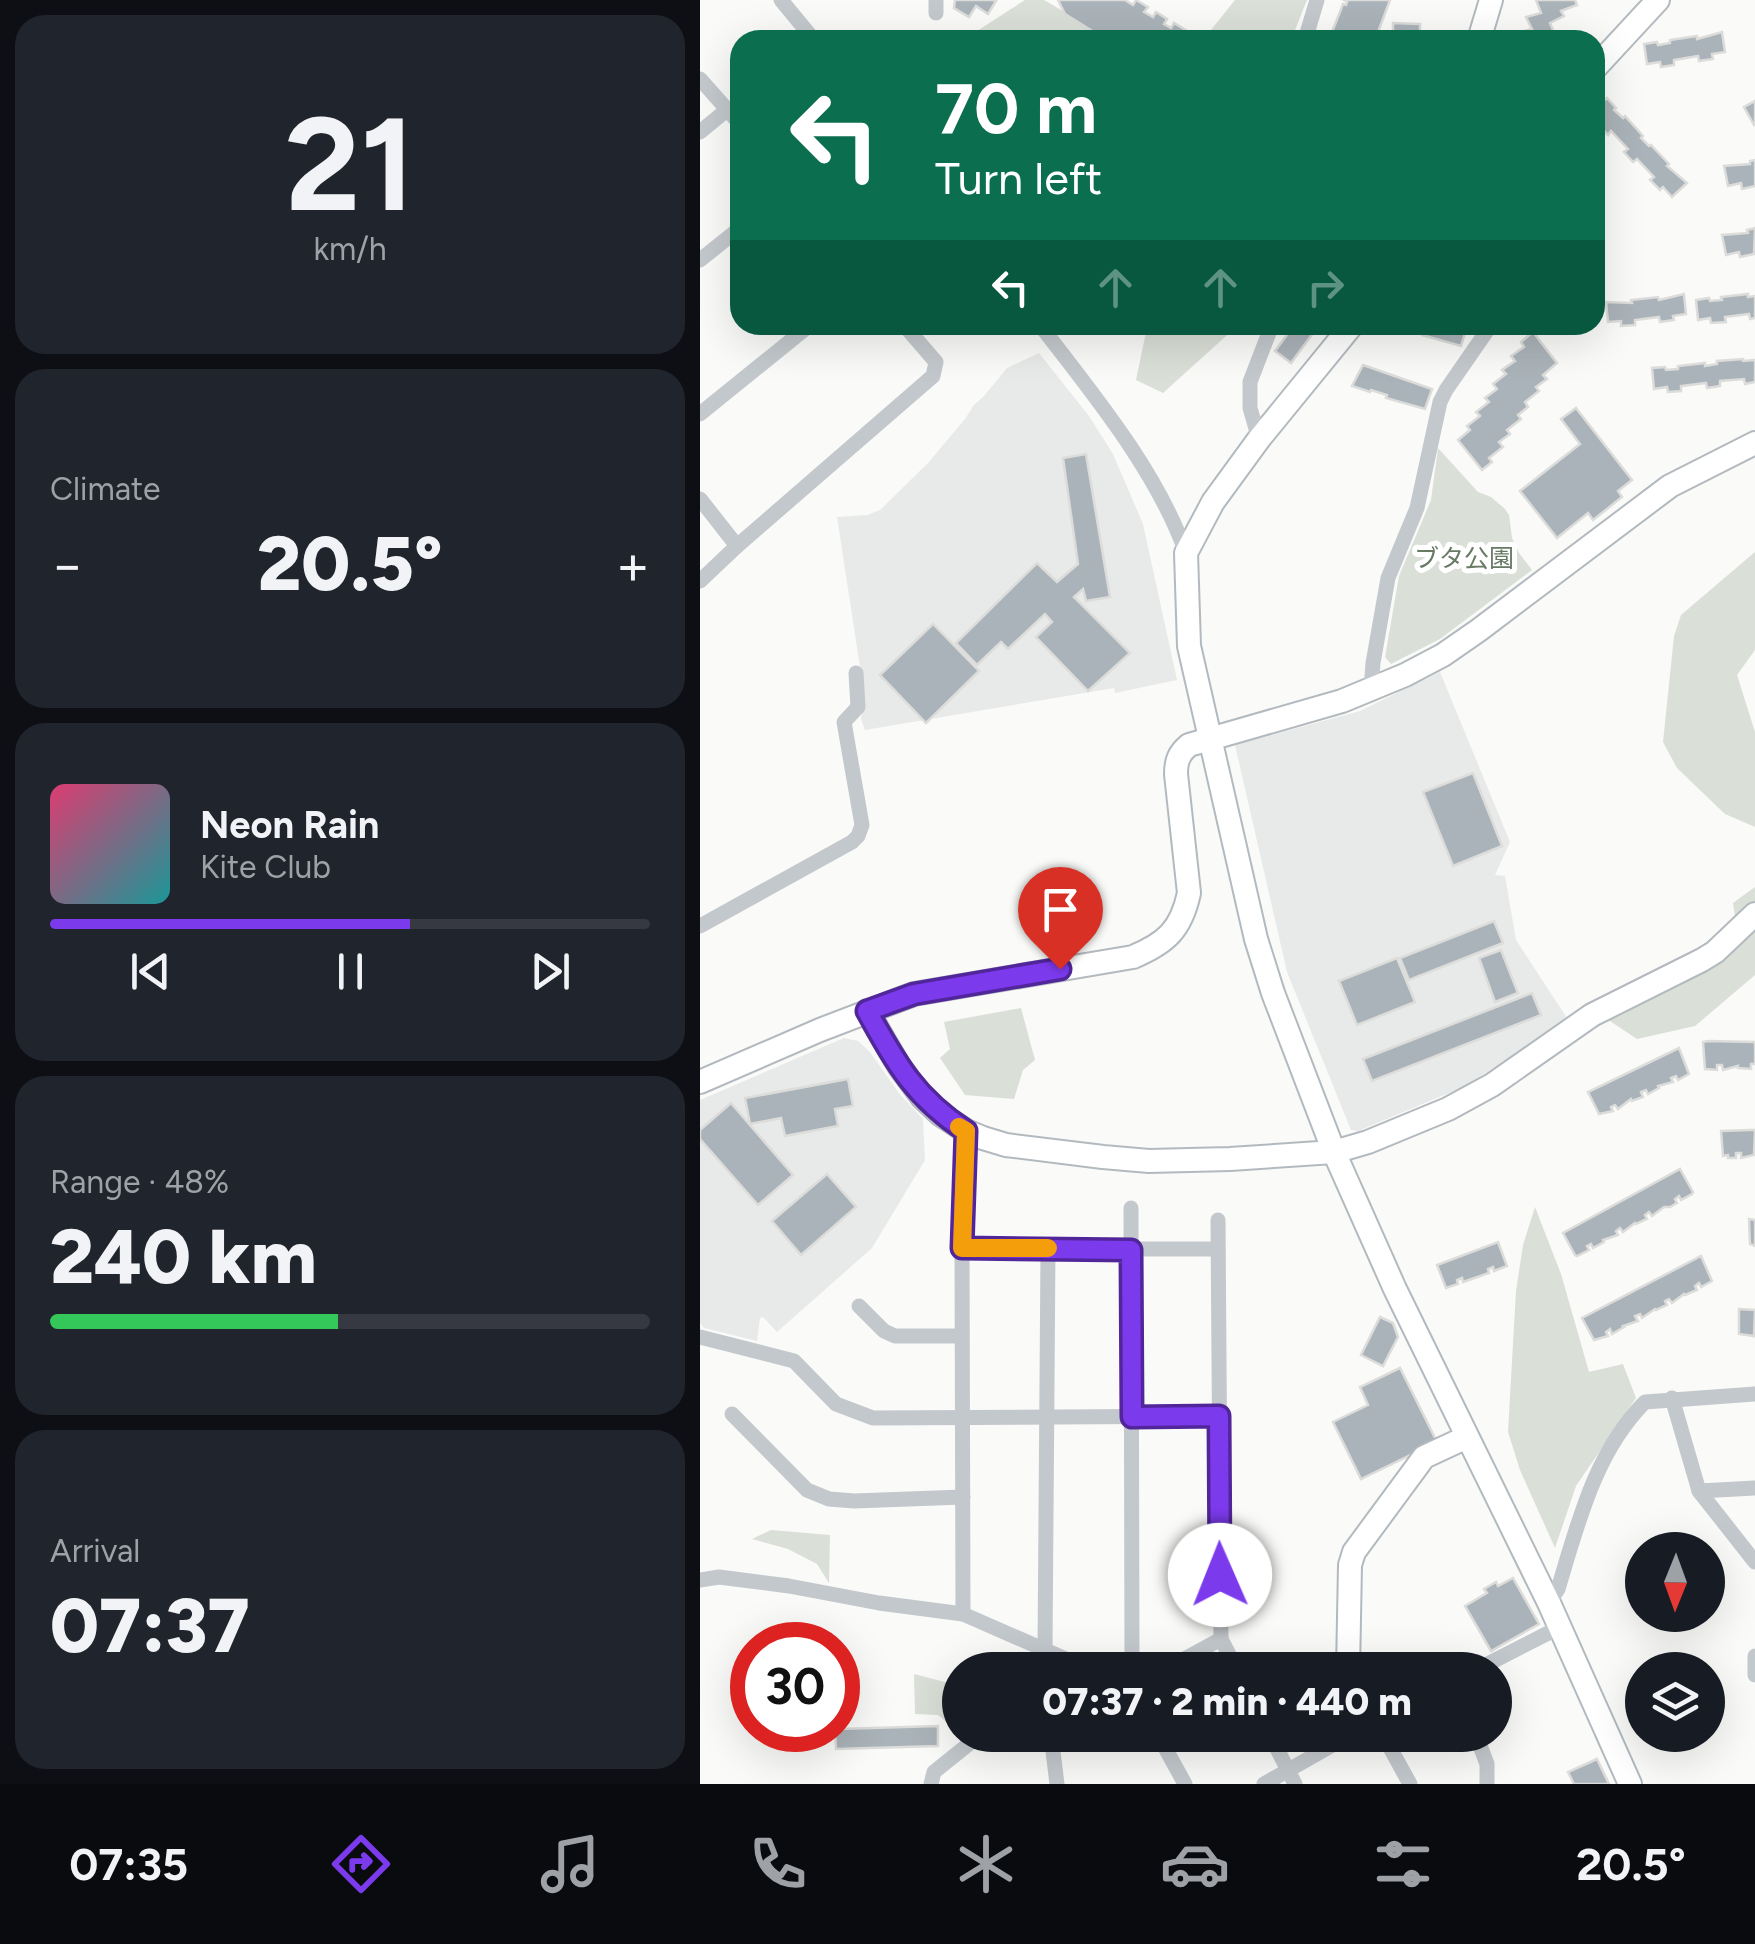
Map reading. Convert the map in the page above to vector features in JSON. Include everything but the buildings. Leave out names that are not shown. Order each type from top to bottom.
[{"type":"street","points":[[781,0],[806,30]]},
{"type":"street","points":[[1308,30],[1318,0]]},
{"type":"street","points":[[1482,30],[1491,0]]},
{"type":"street","points":[[1605,57],[1658,0]]},
{"type":"street","points":[[700,79],[730,112]]},
{"type":"street","points":[[700,132],[728,109]]},
{"type":"street","points":[[700,260],[730,236]]},
{"type":"street","points":[[700,414],[798,335]]},
{"type":"street","points":[[700,581],[934,376],[936,362],[913,335]]},
{"type":"street","points":[[1047,335],[1127,442],[1172,515],[1186,553],[1189,646],[1256,939],[1273,993],[1334,1152],[1395,1290],[1560,1626],[1630,1784]]},
{"type":"street","points":[[1260,438],[1250,408],[1250,382],[1268,335]]},
{"type":"street","points":[[1186,553],[1213,502],[1344,335]]},
{"type":"street","points":[[1371,690],[1388,578],[1417,508],[1440,402],[1484,335]]},
{"type":"street","points":[[700,1082],[914,994],[1133,957],[1152,948],[1178,926],[1189,894],[1176,762],[1180,752],[1189,745],[1342,701],[1443,655],[1670,486],[1755,443]]},
{"type":"street","points":[[700,499],[737,546]]},
{"type":"street","points":[[700,926],[858,836],[862,825],[844,722],[858,707],[856,674]]},
{"type":"street","points":[[867,1011],[922,1097],[966,1131],[1006,1145],[1103,1157],[1188,1161],[1334,1152],[1368,1142],[1474,1097],[1592,1015],[1715,952],[1755,914]]},
{"type":"street","points":[[963,1614],[962,1248],[966,1131]]},
{"type":"street","points":[[1131,1208],[1132,1652]]},
{"type":"street","points":[[1218,1220],[1221,1639],[1227,1652]]},
{"type":"street","points":[[962,1248],[1218,1248]]},
{"type":"street","points":[[1046,1650],[1048,1248]]},
{"type":"street","points":[[860,1306],[884,1331],[895,1336],[962,1336]]},
{"type":"street","points":[[700,1337],[794,1361],[836,1404],[874,1418],[1219,1416]]},
{"type":"street","points":[[1549,1603],[1558,1589],[1587,1493],[1626,1420],[1644,1402],[1755,1394]]},
{"type":"street","points":[[1672,1398],[1699,1490],[1755,1562]]},
{"type":"street","points":[[732,1414],[807,1490],[828,1499],[854,1502],[963,1497]]},
{"type":"street","points":[[1348,1652],[1350,1566],[1354,1552],[1424,1456],[1468,1437]]},
{"type":"street","points":[[1699,1490],[1755,1488]]},
{"type":"street","points":[[700,1580],[736,1579],[963,1614],[1050,1652]]},
{"type":"street","points":[[1510,1652],[1560,1626]]},
{"type":"street","points":[[1197,1652],[1221,1639]]},
{"type":"street","points":[[1755,1656],[1755,1675]]},
{"type":"street","points":[[931,1784],[934,1772],[959,1752]]},
{"type":"street","points":[[1054,1752],[1057,1784]]},
{"type":"street","points":[[1167,1752],[1185,1784]]},
{"type":"street","points":[[1279,1752],[1292,1777]]},
{"type":"street","points":[[1264,1784],[1292,1777],[1325,1752]]},
{"type":"street","points":[[1392,1752],[1410,1784]]},
{"type":"street","points":[[1482,1752],[1487,1784]]},
{"type":"shaded area","points":[[1039,353],[1089,416],[1113,454],[1143,524],[1177,680],[1115,693],[1114,688],[865,730],[861,719],[862,680],[837,517],[880,510],[928,463],[1007,368]]},
{"type":"shaded area","points":[[1440,672],[1510,842],[1495,875],[1505,876],[1516,940],[1567,1018],[1463,1087],[1358,1131],[1351,1130],[1287,972],[1235,745],[1360,711]]},
{"type":"shaded area","points":[[844,1038],[858,1041],[870,1052],[923,1119],[925,1160],[872,1248],[777,1332],[763,1317],[757,1341],[704,1328],[700,1323],[700,1100]]},
{"type":"green space","points":[[1025,0],[1044,0],[1096,30],[978,30]]},
{"type":"green space","points":[[1235,0],[1307,0],[1295,30],[1211,30]]},
{"type":"green space","points":[[1145,335],[1227,335],[1163,393],[1136,380]]},
{"type":"green space","name":"ブタ公園","points":[[1438,448],[1478,492],[1505,509],[1512,538],[1532,570],[1440,639],[1391,664],[1385,657],[1399,576],[1431,500]]},
{"type":"green space","points":[[1755,552],[1755,650],[1737,675],[1755,732],[1755,827],[1725,814],[1677,768],[1663,742],[1674,636],[1681,615]]},
{"type":"green space","points":[[1755,887],[1755,975],[1695,1026],[1637,1039],[1607,1019],[1739,941],[1733,903]]},
{"type":"green space","points":[[1021,1008],[1035,1060],[1023,1070],[1014,1099],[965,1095],[940,1058],[950,1049],[944,1022]]},
{"type":"green space","points":[[1535,1207],[1561,1274],[1589,1372],[1623,1364],[1636,1398],[1576,1486],[1555,1548],[1520,1470],[1508,1432],[1516,1291],[1523,1245]]},
{"type":"green space","points":[[771,1530],[830,1535],[829,1583],[817,1564],[788,1549],[752,1539]]},
{"type":"green space","points":[[914,1674],[942,1681],[942,1718],[915,1714]]},
{"type":"slow traffic","points":[[959,1127],[966,1131],[962,1248],[1048,1248]]},
{"type":"route","points":[[1060,969],[914,994],[867,1011],[922,1097],[966,1131],[962,1248],[1131,1250],[1132,1417],[1219,1416],[1220,1575]]}]
